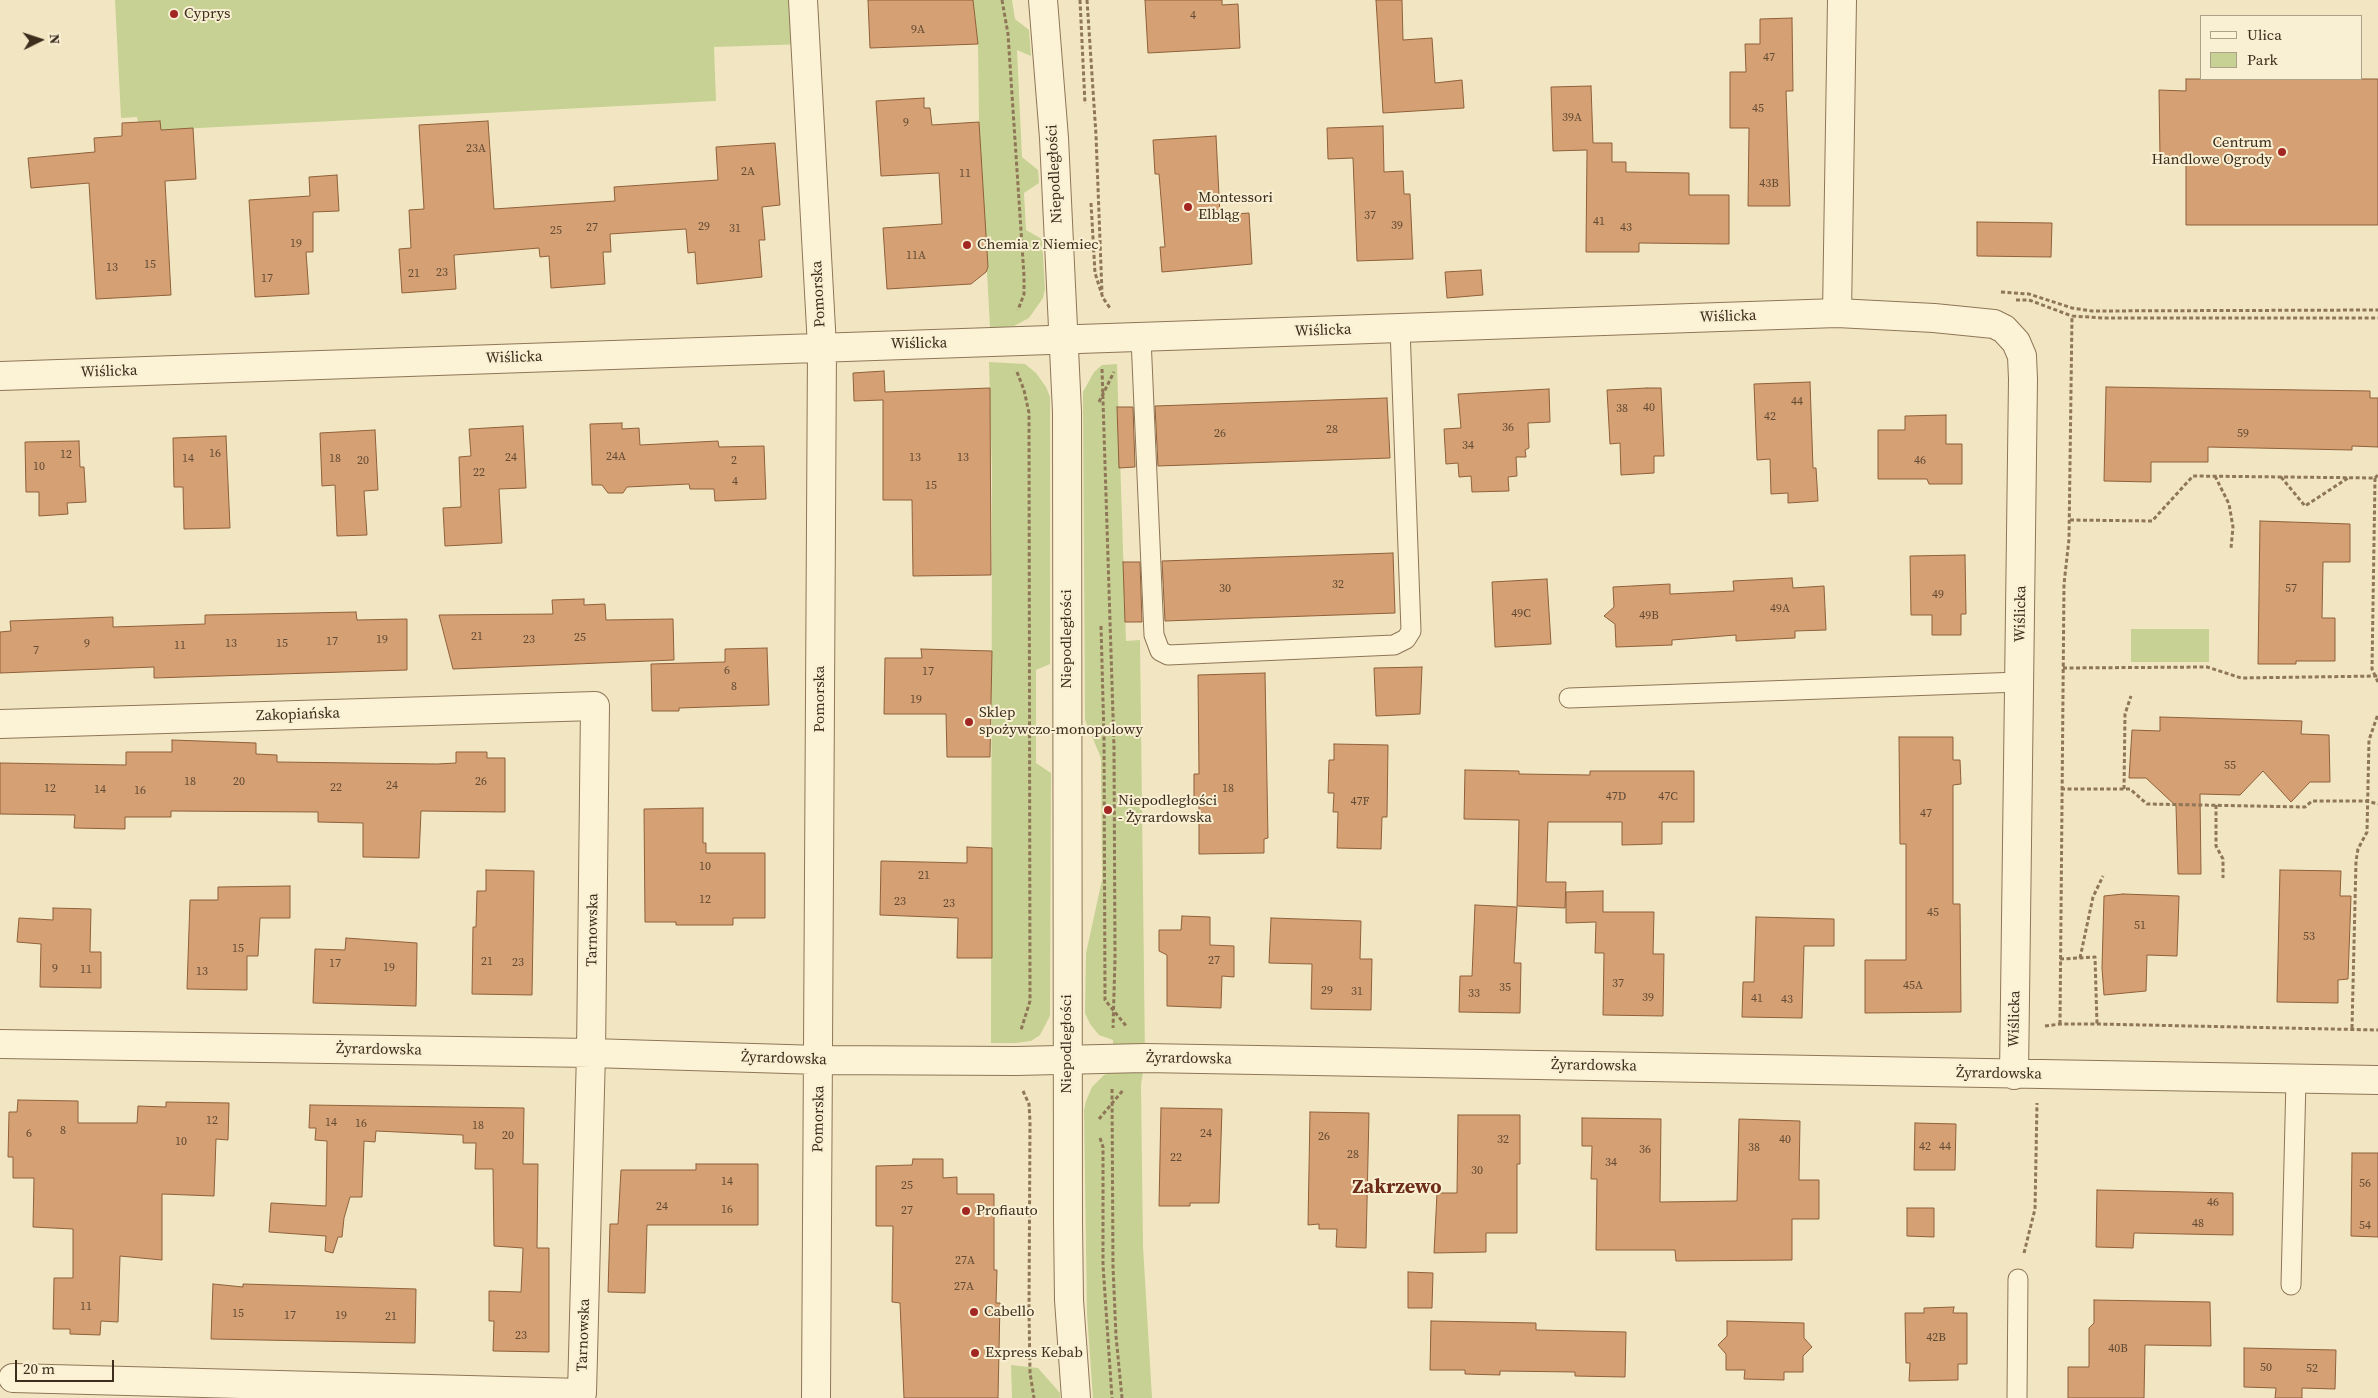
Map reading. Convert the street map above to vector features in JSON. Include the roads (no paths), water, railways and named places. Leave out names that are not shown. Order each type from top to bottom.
[{"type":"street","name":"Pomorska","points":[[803,0],[822,347],[816,1398]]},
{"type":"street","name":"Niepodległości","points":[[1043,0],[1049,64],[1067,412],[1069,1300],[1076,1398]]},
{"type":"street","points":[[1837,313],[1842,0]]},
{"type":"street","name":"Wiślicka","points":[[0,376],[1837,313],[1934,318],[1994,324],[2011,334],[2020,349],[2023,397],[2014,1075]]},
{"type":"street","name":"Zakopiańska","points":[[0,724],[595,706]]},
{"type":"street","name":"Tarnowska","points":[[13,1378],[582,1393],[592,1053],[595,706]]},
{"type":"street","name":"Żyrardowska","points":[[0,1044],[592,1053],[819,1060],[1016,1061],[1120,1058],[2378,1080]]},
{"type":"lane","points":[[1120,338],[1154,635],[1160,651],[1168,655],[1394,645],[1406,639],[1411,632],[1400,328]]},
{"type":"lane","points":[[1569,698],[2020,682]]},
{"type":"lane","points":[[2291,1286],[2296,1079]]},
{"type":"lane","points":[[2017,1398],[2018,1279]]},
{"type":"place","name":"Cyprys","points":[[174,14]]},
{"type":"place","name":"Centrum Handlowe Ogrody","points":[[2282,152]]},
{"type":"place","name":"Montessori Elbląg","points":[[1188,207]]},
{"type":"place","name":"Chemia z Niemiec","points":[[967,245]]},
{"type":"place","name":"Sklep spożywczo-monopolowy","points":[[969,722]]},
{"type":"place","name":"Niepodległości - Żyrardowska","points":[[1108,810]]},
{"type":"place","name":"Profiauto","points":[[966,1211]]},
{"type":"place","name":"Cabello","points":[[974,1312]]},
{"type":"place","name":"Express Kebab","points":[[975,1353]]},
{"type":"district","name":"Zakrzewo","points":[[1397,1188]]}]
